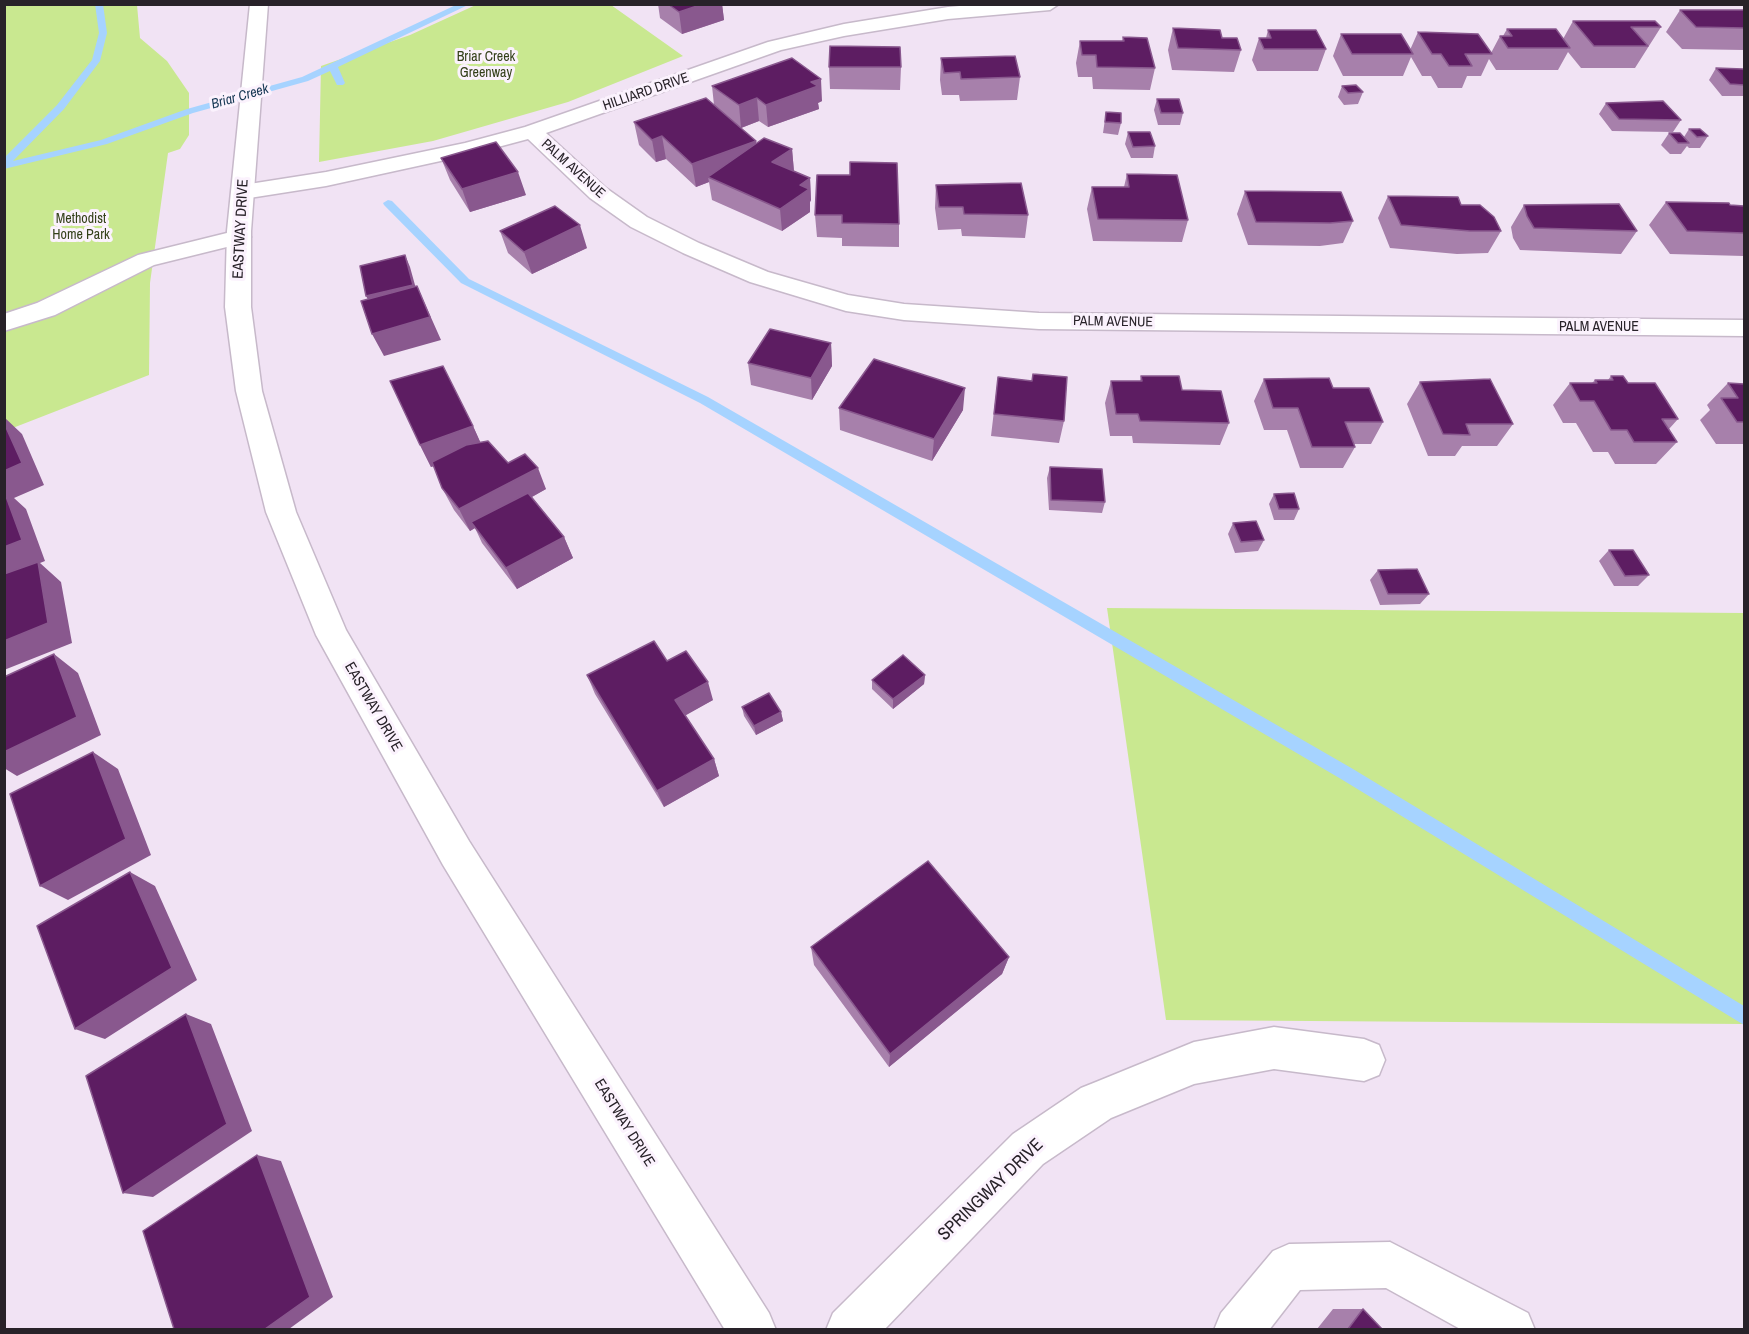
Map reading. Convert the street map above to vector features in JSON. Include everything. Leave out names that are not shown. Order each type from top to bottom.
[{"type":"street","name":"EASTWAY DRIVE","points":[[259,4],[239,237],[238,307],[249,391],[281,512],[332,635],[456,853],[752,1329]]},
{"type":"street","name":"HILLIARD DRIVE","points":[[243,192],[388,168],[468,149],[532,131],[775,46],[885,14],[960,12],[1050,4]]},
{"type":"street","name":"PALM AVENUE","points":[[532,131],[598,193],[639,222],[691,248],[759,277],[846,303],[903,312],[1039,321],[1744,328]]},
{"type":"street","points":[[4,323],[46,309],[146,260],[239,237]]},
{"type":"street","name":"SPRINGWAY DRIVE","points":[[850,1329],[1028,1149],[1096,1103],[1194,1063],[1274,1048],[1364,1060]]},
{"type":"street","points":[[1238,1329],[1289,1267],[1390,1265],[1511,1329]]},
{"type":"green space","name":"Briar Creek Greenway","points":[[478,4],[611,5],[683,56],[568,102],[433,141],[319,162],[321,66],[410,35]]},
{"type":"green space","name":"Methodist Home Park","points":[[5,5],[137,5],[140,38],[167,61],[189,93],[189,135],[180,149],[168,153],[150,283],[149,375],[5,431]]},
{"type":"green space","points":[[1107,608],[1743,613],[1744,1024],[1166,1020]]},
{"type":"building","points":[[668,4],[703,4],[679,12]]},
{"type":"building","points":[[1680,10],[1744,10],[1744,28],[1696,27]]},
{"type":"building","points":[[1573,21],[1655,21],[1661,27],[1631,27],[1648,46],[1594,46]]},
{"type":"building","points":[[1173,28],[1220,30],[1222,38],[1237,38],[1241,50],[1178,48]]},
{"type":"building","points":[[1507,29],[1556,29],[1570,48],[1508,48],[1500,36],[1512,36]]},
{"type":"building","points":[[1268,30],[1316,30],[1326,49],[1264,49],[1259,38],[1271,38]]},
{"type":"building","points":[[1418,32],[1478,34],[1492,54],[1465,54],[1472,66],[1449,66],[1441,54],[1432,54]]},
{"type":"building","points":[[1341,34],[1401,34],[1413,54],[1352,54]]},
{"type":"building","points":[[1123,37],[1147,38],[1155,68],[1097,67],[1096,55],[1082,55],[1080,41],[1124,41]]},
{"type":"building","points":[[830,46],[900,47],[901,67],[829,67]]},
{"type":"building","points":[[1015,56],[1020,77],[961,79],[960,72],[944,73],[941,58]]},
{"type":"building","points":[[792,58],[821,79],[811,82],[818,86],[766,105],[757,98],[739,105],[712,86]]},
{"type":"building","points":[[1716,68],[1743,69],[1744,85],[1730,84]]},
{"type":"building","points":[[1356,85],[1363,92],[1348,93],[1342,86]]},
{"type":"building","points":[[706,98],[756,141],[692,164],[662,136],[652,140],[634,122]]},
{"type":"building","points":[[1157,99],[1179,99],[1183,113],[1161,113]]},
{"type":"building","points":[[1663,101],[1681,120],[1619,119],[1606,103]]},
{"type":"building","points":[[1106,112],[1121,113],[1121,123],[1105,122]]},
{"type":"building","points":[[1689,129],[1700,129],[1708,136],[1697,137]]},
{"type":"building","points":[[1128,132],[1150,132],[1155,146],[1133,147]]},
{"type":"building","points":[[1669,133],[1680,133],[1689,143],[1678,143]]},
{"type":"building","points":[[764,138],[792,149],[772,162],[810,178],[800,185],[809,189],[780,209],[708,177]]},
{"type":"building","points":[[496,142],[518,172],[462,189],[441,158]]},
{"type":"building","points":[[850,162],[897,163],[899,224],[842,223],[842,215],[815,215],[817,175],[850,175]]},
{"type":"building","points":[[1127,174],[1177,175],[1188,220],[1098,219],[1092,187],[1129,187]]},
{"type":"building","points":[[1021,183],[1028,215],[964,214],[963,207],[939,207],[936,185]]},
{"type":"building","points":[[1245,191],[1341,192],[1353,221],[1256,222]]},
{"type":"building","points":[[1388,196],[1458,197],[1461,205],[1480,205],[1494,217],[1501,231],[1470,231],[1401,225]]},
{"type":"building","points":[[1666,202],[1729,203],[1744,206],[1744,233],[1687,231]]},
{"type":"building","points":[[1619,204],[1637,231],[1534,228],[1524,205]]},
{"type":"building","points":[[555,206],[580,225],[524,252],[500,231]]},
{"type":"building","points":[[405,255],[413,285],[366,296],[360,266]]},
{"type":"building","points":[[417,286],[430,317],[372,334],[361,301]]},
{"type":"building","points":[[770,329],[831,343],[811,378],[748,363]]},
{"type":"building","points":[[874,359],[965,388],[934,439],[839,408]]},
{"type":"building","points":[[443,366],[473,426],[420,445],[390,381]]},
{"type":"building","points":[[1033,374],[1067,377],[1064,421],[994,414],[998,377],[1032,381]]},
{"type":"building","points":[[1141,376],[1179,376],[1182,390],[1221,391],[1229,423],[1140,421],[1138,414],[1116,414],[1111,381],[1142,381]]},
{"type":"building","points":[[1611,376],[1623,376],[1628,383],[1655,383],[1678,419],[1662,419],[1677,442],[1634,442],[1627,430],[1611,430],[1594,401],[1580,401],[1570,383],[1597,383],[1595,380],[1613,380]]},
{"type":"building","points":[[1329,378],[1333,388],[1369,388],[1383,422],[1345,422],[1355,447],[1312,447],[1298,408],[1273,408],[1264,379]]},
{"type":"building","points":[[1490,379],[1513,424],[1466,424],[1470,435],[1443,434],[1420,382]]},
{"type":"building","points":[[1728,383],[1744,384],[1744,422],[1737,422],[1721,398],[1738,398]]},
{"type":"building","points":[[4,423],[22,463],[4,471]]},
{"type":"building","points":[[488,441],[508,463],[525,454],[538,468],[459,509],[442,488],[432,462],[466,445]]},
{"type":"building","points":[[1050,467],[1102,469],[1105,502],[1051,500]]},
{"type":"building","points":[[4,491],[22,540],[4,547]]},
{"type":"building","points":[[528,493],[564,537],[506,568],[471,522]]},
{"type":"building","points":[[1294,493],[1299,509],[1279,509],[1274,494]]},
{"type":"building","points":[[1256,521],[1264,540],[1241,542],[1233,523]]},
{"type":"building","points":[[1609,550],[1633,550],[1649,575],[1625,576]]},
{"type":"building","points":[[38,562],[48,623],[4,641],[4,574]]},
{"type":"building","points":[[1417,569],[1429,594],[1388,594],[1378,570]]},
{"type":"building","points":[[654,641],[667,661],[686,651],[708,682],[675,700],[714,759],[657,791],[587,675]]},
{"type":"building","points":[[54,654],[77,717],[4,752],[4,677]]},
{"type":"building","points":[[903,655],[925,675],[893,699],[872,680]]},
{"type":"building","points":[[769,693],[781,712],[754,726],[742,707]]},
{"type":"building","points":[[93,752],[126,839],[40,886],[10,794]]},
{"type":"building","points":[[928,861],[1009,957],[890,1054],[811,947]]},
{"type":"building","points":[[130,872],[172,968],[75,1029],[37,926]]},
{"type":"building","points":[[186,1014],[227,1124],[123,1193],[86,1076]]},
{"type":"building","points":[[257,1155],[310,1297],[265,1329],[174,1329],[143,1231]]},
{"type":"building","points":[[1363,1309],[1382,1329],[1348,1329]]},
{"type":"waterway","points":[[4,164],[61,107],[96,61],[103,33],[99,4]]},
{"type":"waterway","name":"Briar Creek","points":[[4,166],[104,142],[190,111],[305,79],[466,4]]},
{"type":"waterway","points":[[333,66],[340,83]]},
{"type":"waterway","points":[[388,203],[465,281],[704,400],[1347,774],[1744,1016]]}]
